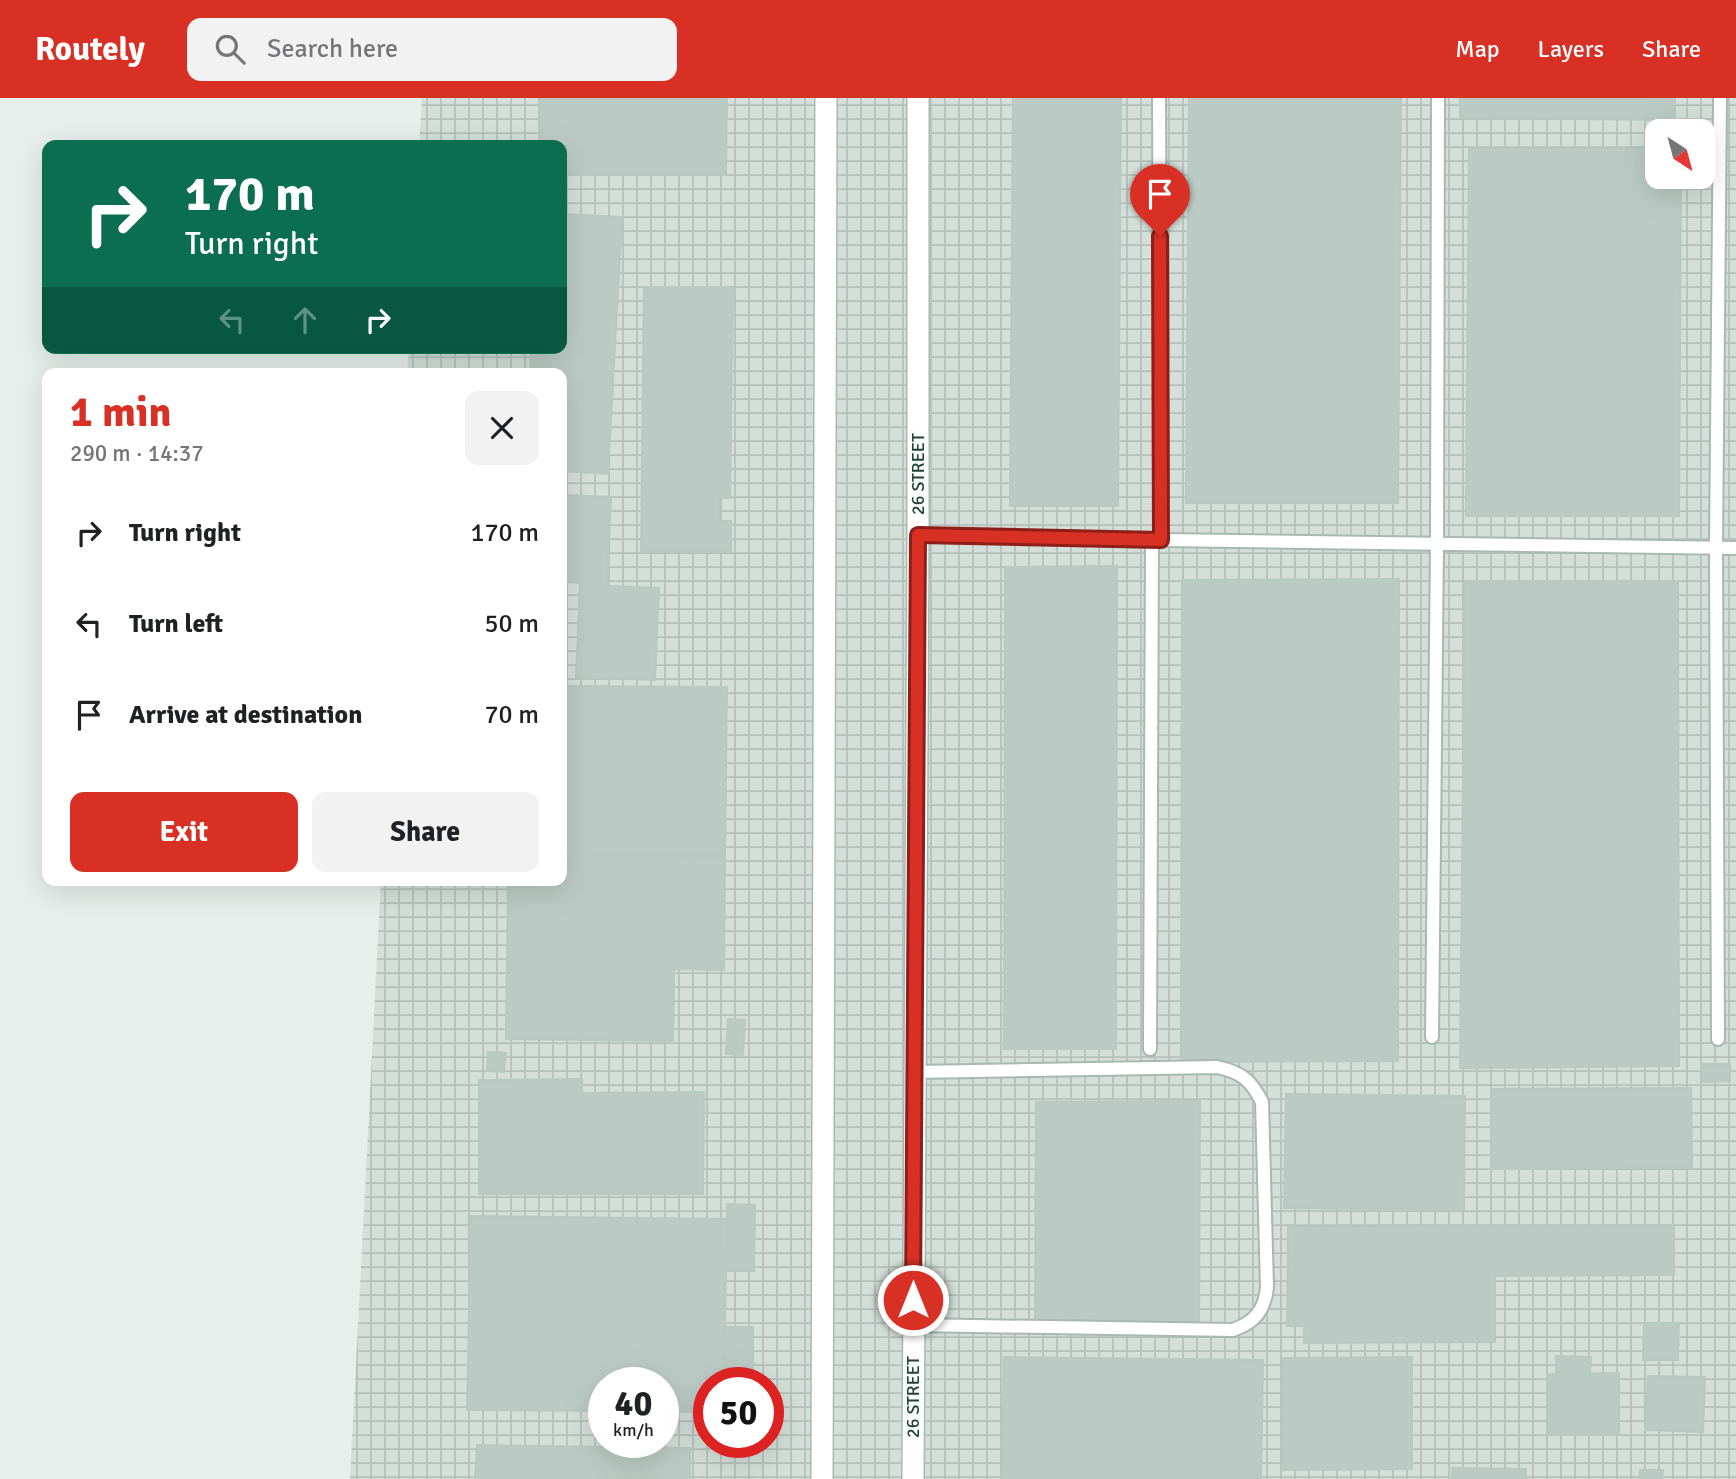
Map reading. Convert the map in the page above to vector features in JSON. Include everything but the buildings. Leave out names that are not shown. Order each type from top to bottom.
[{"type":"main road","points":[[822,1479],[826,98]]},
{"type":"main road","name":"26 STREET","points":[[912,1479],[918,98]]},
{"type":"lane","points":[[1150,1049],[1159,98]]},
{"type":"lane","points":[[1432,1037],[1438,98]]},
{"type":"lane","points":[[1718,1039],[1716,548],[1720,98]]},
{"type":"lane","points":[[918,535],[1736,548]]},
{"type":"lane","points":[[913,1325],[1233,1330],[1254,1319],[1261,1310],[1267,1288],[1262,1102],[1245,1077],[1232,1070],[1217,1067],[915,1072]]},
{"type":"shaded area","points":[[422,98],[1736,98],[1736,1479],[350,1479],[381,886],[567,886],[567,368],[407,368],[409,354],[567,354],[567,140],[419,140]]},
{"type":"route","points":[[913,1300],[918,535],[1161,540],[1160,236]]}]
